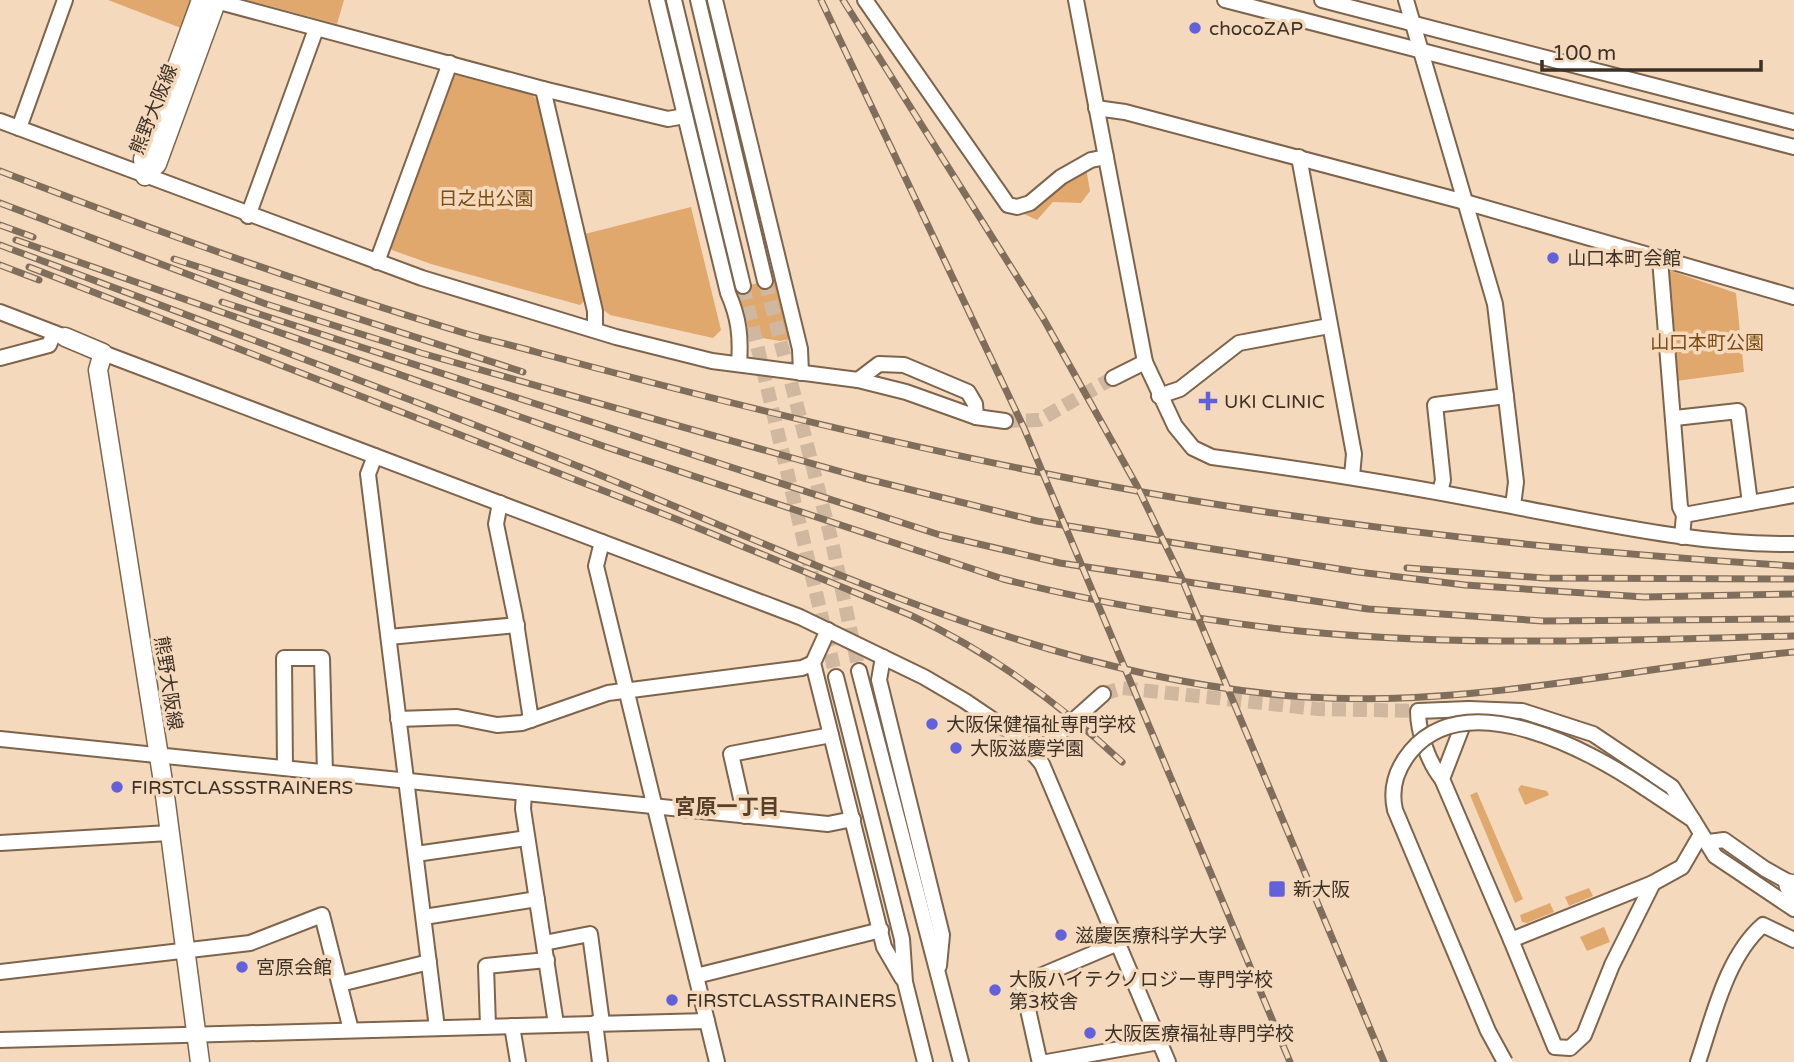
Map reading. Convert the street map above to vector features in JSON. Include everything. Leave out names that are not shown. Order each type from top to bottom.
[{"type":"main road","name":"熊野大阪線","points":[[145,176],[143,159],[212,1]]},
{"type":"main road","points":[[60,335],[103,353]]},
{"type":"main road","name":"熊野大阪線","points":[[103,353],[98,370],[159,756],[200,1062]]},
{"type":"street","points":[[19,128],[65,0]]},
{"type":"street","points":[[657,0],[727,293],[737,314],[741,332],[739,364]]},
{"type":"street","points":[[674,0],[743,286]]},
{"type":"street","points":[[698,0],[765,281]]},
{"type":"street","points":[[715,0],[800,349],[801,373]]},
{"type":"street","points":[[865,0],[1008,205],[1014,208],[1030,203],[1061,177],[1091,160],[1106,157]]},
{"type":"street","points":[[1076,0],[1145,362],[1175,426],[1202,453],[1352,476],[1604,525],[1682,537],[1734,544],[1794,544]]},
{"type":"street","points":[[1225,0],[1794,147]]},
{"type":"street","points":[[1322,0],[1794,122]]},
{"type":"street","points":[[1406,0],[1495,304],[1516,482],[1513,506]]},
{"type":"street","points":[[212,1],[543,89],[668,119],[685,116]]},
{"type":"street","points":[[248,216],[316,29]]},
{"type":"street","points":[[377,262],[450,63]]},
{"type":"street","points":[[543,89],[595,312],[595,328]]},
{"type":"street","points":[[1096,108],[1299,157],[1465,202],[1794,298]]},
{"type":"street","points":[[0,121],[248,216],[422,278],[595,328],[616,337],[739,364],[858,380],[906,392],[976,417],[1005,421]]},
{"type":"street","points":[[1299,157],[1354,454],[1352,476]]},
{"type":"street","points":[[1660,259],[1675,418],[1680,506],[1684,515],[1682,537]]},
{"type":"street","points":[[0,312],[60,335],[49,345],[0,358]]},
{"type":"street","points":[[1159,396],[1180,389],[1239,343],[1329,326]]},
{"type":"street","points":[[103,353],[828,630],[965,701],[1021,739],[1036,754],[1168,1062]]},
{"type":"street","points":[[1113,378],[1145,362]]},
{"type":"street","points":[[858,380],[879,365],[904,365],[968,392],[975,404],[976,417]]},
{"type":"street","points":[[1440,492],[1443,480],[1435,405],[1506,396]]},
{"type":"street","points":[[1675,418],[1738,411],[1750,503]]},
{"type":"street","points":[[375,456],[368,474],[437,1028]]},
{"type":"street","points":[[1684,515],[1794,495]]},
{"type":"street","points":[[500,503],[496,524],[517,625],[531,720]]},
{"type":"street","points":[[602,542],[596,566],[717,1062]]},
{"type":"street","points":[[388,637],[517,625]]},
{"type":"street","points":[[828,630],[813,663],[884,947],[905,982]]},
{"type":"street","points":[[285,768],[284,658],[322,657],[325,773]]},
{"type":"street","points":[[883,657],[879,680],[942,935],[938,975]]},
{"type":"street","points":[[398,719],[457,717],[497,725],[531,720],[608,693],[802,668],[813,663]]},
{"type":"street","points":[[859,671],[961,1062]]},
{"type":"street","points":[[836,677],[902,939],[905,982],[925,1062]]},
{"type":"street","points":[[1036,754],[1103,694]]},
{"type":"street","points":[[1442,779],[1469,709]]},
{"type":"street","points":[[1653,883],[1612,965],[1584,1035],[1570,1048],[1555,1047],[1442,779],[1434,769],[1418,722],[1418,711],[1522,711],[1593,734],[1672,787],[1715,856],[1794,909]]},
{"type":"street","points":[[1505,1062],[1395,810],[1392,794],[1399,768],[1414,748],[1435,734],[1473,724],[1498,725],[1581,749],[1693,820]]},
{"type":"street","points":[[745,816],[731,754],[831,735]]},
{"type":"street","points":[[0,739],[828,824],[853,819]]},
{"type":"street","points":[[524,793],[527,838],[556,1024]]},
{"type":"street","points":[[0,843],[169,833]]},
{"type":"street","points":[[416,854],[527,838]]},
{"type":"street","points":[[1511,940],[1653,883],[1682,867],[1705,839]]},
{"type":"street","points":[[1705,839],[1724,840],[1793,887]]},
{"type":"street","points":[[424,918],[537,899]]},
{"type":"street","points":[[0,972],[250,943],[322,915],[351,1030]]},
{"type":"street","points":[[1698,1062],[1717,1006],[1753,934],[1763,925],[1794,940]]},
{"type":"street","points":[[696,975],[881,930]]},
{"type":"street","points":[[544,943],[590,934],[600,1062]]},
{"type":"street","points":[[1118,943],[1026,982],[1023,987],[1040,1059],[1045,1062],[1159,1042]]},
{"type":"street","points":[[488,1027],[486,966],[547,960]]},
{"type":"street","points":[[340,984],[429,961]]},
{"type":"street","points":[[0,1040],[707,1021]]},
{"type":"street","points":[[512,1026],[518,1062]]},
{"type":"green space","points":[[108,0],[191,0],[181,28]]},
{"type":"green space","points":[[246,0],[344,0],[337,24]]},
{"type":"green space","name":"日之出公園","points":[[457,74],[531,94],[540,102],[586,299],[580,305],[431,264],[392,250],[389,244],[451,78]]},
{"type":"green space","points":[[1086,168],[1090,191],[1081,203],[1053,202],[1037,220],[1024,214],[1023,210]]},
{"type":"green space","name":"日之出公園","points":[[691,207],[721,330],[713,338],[610,315],[601,308],[585,234]]},
{"type":"green space","name":"山口本町公園","points":[[1671,271],[1736,293],[1744,372],[1676,381],[1666,276]]},
{"type":"green space","points":[[776,279],[790,339],[780,341],[750,336],[744,311],[732,289]]},
{"type":"green space","points":[[1521,785],[1547,791],[1549,795],[1525,805],[1518,789]]},
{"type":"green space","points":[[1477,792],[1523,899],[1515,903],[1470,795]]},
{"type":"green space","points":[[1589,888],[1593,896],[1569,906],[1565,897]]},
{"type":"green space","points":[[1550,903],[1554,912],[1527,923],[1522,922],[1520,915]]},
{"type":"green space","points":[[1604,927],[1610,942],[1587,951],[1580,937]]},
{"type":"tunnel","points":[[765,281],[832,542],[859,671]]},
{"type":"tunnel","points":[[743,286],[836,677]]},
{"type":"tunnel","points":[[1005,421],[1039,420],[1113,378]]},
{"type":"tunnel","points":[[1103,694],[1122,688],[1318,709],[1418,711]]},
{"type":"railway","points":[[821,0],[1024,428],[1290,1062]]},
{"type":"railway","points":[[843,0],[1043,318],[1137,486],[1182,579],[1384,1062]]},
{"type":"railway","points":[[0,171],[230,256],[464,333],[695,394],[935,451],[1177,498],[1330,521],[1562,548],[1794,566]]},
{"type":"railway","points":[[0,203],[266,304],[421,353],[863,478],[1037,521],[1358,572],[1465,585],[1644,597],[1794,594]]},
{"type":"railway","points":[[0,225],[33,237]]},
{"type":"railway","points":[[16,240],[606,447],[1003,579],[1071,595],[1245,625],[1408,639],[1601,641],[1794,636]]},
{"type":"railway","points":[[0,245],[443,413],[852,580],[1029,643],[1120,668],[1212,686],[1306,697],[1367,699],[1490,692],[1794,652]]},
{"type":"railway","points":[[174,259],[523,372]]},
{"type":"railway","points":[[0,265],[39,280]]},
{"type":"railway","points":[[29,267],[676,519],[910,615],[968,645],[1022,680],[1073,719],[1122,762]]},
{"type":"railway","points":[[222,302],[940,535],[1060,563],[1368,609],[1543,621],[1794,619]]},
{"type":"railway","points":[[1407,568],[1544,578],[1794,579]]},
{"type":"place","name":"chocoZAP","points":[[1195,28]]},
{"type":"place","name":"山口本町会館","points":[[1553,258]]},
{"type":"place","name":"UKI CLINIC","points":[[1208,401]]},
{"type":"place","name":"大阪保健福祉専門学校","points":[[932,724]]},
{"type":"place","name":"大阪滋慶学園","points":[[956,748]]},
{"type":"place","name":"FIRSTCLASSSTRAINERS","points":[[117,787]]},
{"type":"place","name":"新大阪","points":[[1277,889]]},
{"type":"place","name":"滋慶医療科学大学","points":[[1061,935]]},
{"type":"place","name":"宮原会館","points":[[242,967]]},
{"type":"place","name":"大阪ハイテクノロジー専門学校 第3校舎","points":[[995,990]]},
{"type":"place","name":"FIRSTCLASSTRAINERS","points":[[672,1000]]},
{"type":"place","name":"大阪医療福祉専門学校","points":[[1090,1033]]},
{"type":"district","name":"宮原一丁目","points":[[727,807]]}]
